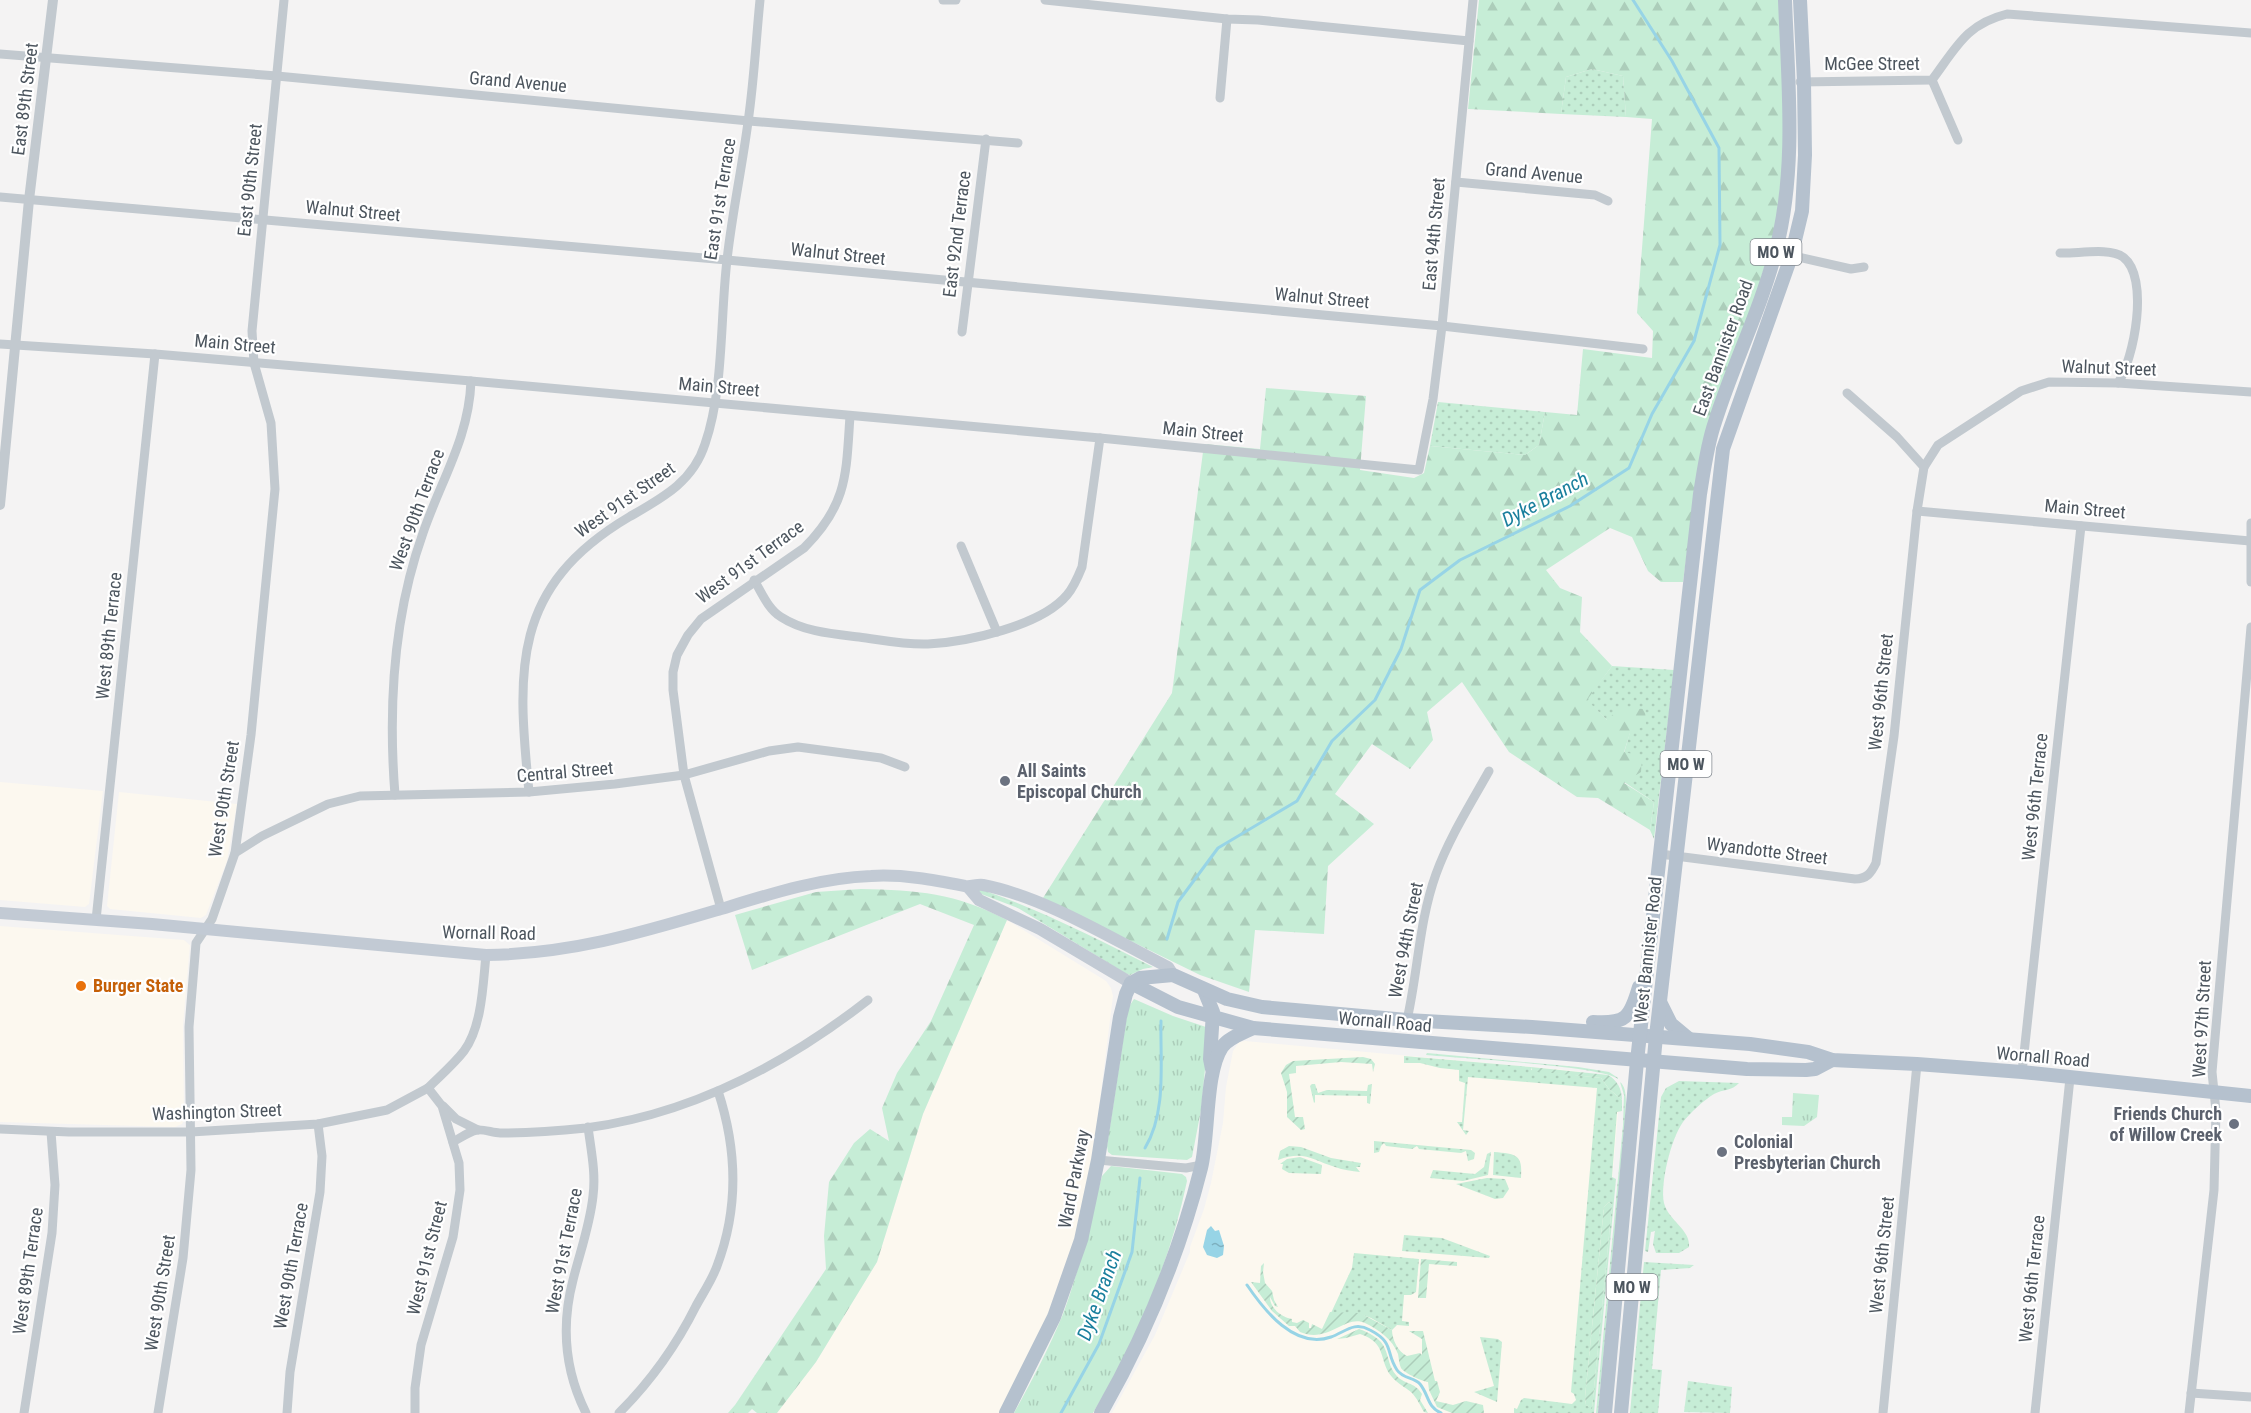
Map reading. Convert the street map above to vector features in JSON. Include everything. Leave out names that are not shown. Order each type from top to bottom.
[{"type":"main road","name":"East Bannister Road","points":[[1700,494],[1714,423],[1758,307],[1776,252],[1788,190],[1790,110],[1785,0]]},
{"type":"main road","name":"East Bannister Road","points":[[1717,492],[1723,449],[1791,256],[1802,211],[1805,155],[1800,0]]},
{"type":"main road","name":"West Bannister Road","points":[[1621,1413],[1656,1036],[1717,492]]},
{"type":"main road","name":"West Bannister Road","points":[[1605,1413],[1637,1061],[1700,494]]},
{"type":"main road","name":"Wornall Road","points":[[0,914],[205,929],[486,955],[538,953],[585,946],[785,890],[828,881],[869,876],[905,876],[968,887],[980,884],[1029,898],[1168,968],[1173,975],[1204,990],[1244,1004],[1262,1007],[1407,1020],[1532,1027],[1768,1046],[1808,1052],[1832,1060],[2022,1072],[2251,1096]]},
{"type":"main road","name":"Wornall Road","points":[[968,887],[979,900],[1040,929],[1131,983],[1178,1006],[1253,1029],[1747,1069],[1806,1070],[1815,1069],[1832,1060]]},
{"type":"main road","points":[[1532,1027],[1548,1021],[1616,1023],[1630,1012],[1648,959]]},
{"type":"main road","points":[[1131,983],[1140,978],[1173,975]]},
{"type":"main road","name":"Ward Parkway","points":[[1006,1413],[1054,1317],[1081,1240],[1098,1160],[1120,1017],[1131,983]]},
{"type":"main road","points":[[1101,1413],[1149,1321],[1187,1219],[1202,1165],[1212,1071],[1210,1059],[1213,1017],[1204,990]]},
{"type":"main road","points":[[1660,1002],[1671,1024],[1689,1039]]},
{"type":"main road","points":[[1212,1071],[1222,1047],[1235,1036],[1253,1029]]},
{"type":"street","name":"East 89th Street","points":[[0,506],[29,200],[52,0]]},
{"type":"street","name":"East 90th Street","points":[[254,363],[252,331],[284,0]]},
{"type":"street","name":"East 91st Terrace","points":[[715,403],[727,260],[749,121],[760,0]]},
{"type":"street","points":[[943,0],[957,0]]},
{"type":"street","points":[[1045,0],[1469,41]]},
{"type":"street","name":"East 94th Street","points":[[1419,470],[1433,399],[1442,326],[1473,0]]},
{"type":"street","name":"McGee Street","points":[[1788,83],[1932,80],[1970,30],[1990,18],[2007,14],[2251,33]]},
{"type":"street","points":[[1220,98],[1227,19]]},
{"type":"street","name":"Grand Avenue","points":[[0,54],[277,76],[749,121],[1018,142]]},
{"type":"street","points":[[1932,80],[1958,140]]},
{"type":"street","name":"East 92nd Terrace","points":[[962,332],[986,139]]},
{"type":"street","name":"Grand Avenue","points":[[1455,182],[1595,195],[1608,201]]},
{"type":"street","name":"Walnut Street","points":[[0,197],[727,260],[967,284],[1442,326],[1643,349]]},
{"type":"street","points":[[1776,252],[1851,269],[1864,267]]},
{"type":"street","points":[[2060,253],[2109,252],[2122,255],[2132,266],[2137,302],[2134,341],[2128,365],[2118,383]]},
{"type":"street","name":"Main Street","points":[[0,344],[155,354],[471,381],[1100,438],[1419,470]]},
{"type":"street","name":"West 89th Terrace","points":[[96,920],[155,354]]},
{"type":"street","name":"West 90th Street","points":[[158,1413],[183,1258],[191,1170],[189,1027],[196,942],[212,919],[235,853],[251,735],[274,489],[271,423],[254,363]]},
{"type":"street","name":"West 90th Terrace","points":[[395,795],[391,707],[400,620],[423,532],[465,427],[471,381]]},
{"type":"street","name":"Walnut Street","points":[[1924,467],[1938,445],[2027,389],[2049,382],[2118,383],[2251,392]]},
{"type":"street","points":[[1847,393],[1897,437],[1924,467]]},
{"type":"street","name":"West 91st Street","points":[[529,792],[523,730],[524,664],[530,634],[541,604],[558,577],[579,553],[622,521],[673,491],[689,476],[706,443],[715,403]]},
{"type":"street","name":"West 91st Terrace","points":[[721,909],[684,775],[673,690],[673,672],[677,655],[688,634],[701,619],[754,580],[804,548],[819,533],[840,498],[846,478],[850,416]]},
{"type":"street","points":[[754,580],[767,603],[779,616],[799,627],[817,631],[928,644],[975,638],[1024,622],[1052,608],[1066,596],[1082,567],[1100,438]]},
{"type":"street","name":"West 96th Street","points":[[1869,875],[1876,863],[1894,736],[1917,511],[1924,467]]},
{"type":"street","name":"Main Street","points":[[1917,511],[2250,541]]},
{"type":"street","points":[[2251,523],[2251,582]]},
{"type":"street","name":"West 96th Terrace","points":[[2022,1072],[2081,526]]},
{"type":"street","points":[[962,546],[997,632]]},
{"type":"street","name":"West 97th Street","points":[[2189,1413],[2214,1190],[2213,1061],[2251,627]]},
{"type":"street","name":"Central Street","points":[[235,853],[262,836],[328,804],[360,796],[529,792],[684,775],[769,751],[798,747],[881,758],[905,767]]},
{"type":"street","name":"West 94th Street","points":[[1407,1020],[1428,901],[1436,875],[1448,846],[1489,771]]},
{"type":"street","name":"Wyandotte Street","points":[[1660,854],[1855,879],[1862,879],[1869,875]]},
{"type":"street","points":[[428,1088],[465,1050],[471,1037],[482,1002],[486,955]]},
{"type":"street","points":[[442,1106],[456,1119],[478,1130],[496,1133],[588,1127],[655,1113],[718,1091],[764,1069],[800,1049],[868,1000]]},
{"type":"street","name":"West 96th Street","points":[[1883,1413],[1917,1064]]},
{"type":"street","name":"West 96th Terrace","points":[[2035,1413],[2070,1078]]},
{"type":"street","name":"West 91st Street","points":[[415,1413],[415,1388],[422,1345],[459,1210],[459,1163],[442,1106],[428,1088]]},
{"type":"street","name":"Washington Street","points":[[0,1129],[51,1132],[191,1132],[318,1124],[387,1110],[428,1088]]},
{"type":"street","points":[[619,1413],[640,1392],[686,1326],[720,1258],[730,1218],[733,1178],[728,1123],[718,1091]]},
{"type":"street","name":"West 90th Terrace","points":[[287,1413],[290,1372],[320,1192],[322,1156],[318,1124]]},
{"type":"street","name":"West 91st Terrace","points":[[586,1413],[577,1395],[569,1369],[566,1338],[568,1302],[588,1228],[593,1196],[594,1175],[588,1127]]},
{"type":"street","points":[[453,1142],[478,1130]]},
{"type":"street","name":"West 89th Terrace","points":[[24,1413],[52,1233],[55,1185],[51,1132]]},
{"type":"street","points":[[1098,1160],[1186,1168],[1202,1165]]},
{"type":"street","points":[[2192,1393],[2251,1397]]},
{"type":"shaded area","points":[[0,782],[103,791],[89,904],[85,907],[0,900]]},
{"type":"shaded area","points":[[119,792],[237,804],[227,861],[206,915],[201,918],[110,909],[107,906]]},
{"type":"shaded area","points":[[1007,920],[1106,981],[1113,996],[1086,1193],[1071,1254],[1044,1326],[1000,1413],[777,1413],[816,1362],[877,1262],[923,1114]]},
{"type":"shaded area","points":[[0,926],[184,940],[190,945],[183,1025],[184,1120],[182,1124],[175,1127],[0,1122]]},
{"type":"shaded area","points":[[1239,1042],[1576,1071],[1602,1076],[1620,1091],[1592,1413],[1112,1413],[1155,1335],[1190,1252],[1211,1183],[1223,1123],[1226,1087],[1233,1051]]},
{"type":"green space","points":[[1479,0],[1779,0],[1785,117],[1780,199],[1773,238],[1758,288],[1699,463],[1683,582],[1661,582],[1648,571],[1632,537],[1610,528],[1546,570],[1560,588],[1582,597],[1580,632],[1612,666],[1587,700],[1607,720],[1620,708],[1645,709],[1646,725],[1630,733],[1624,752],[1642,756],[1641,772],[1624,783],[1654,802],[1650,830],[1598,798],[1577,797],[1509,752],[1462,682],[1427,712],[1433,740],[1410,769],[1372,744],[1335,794],[1374,824],[1328,866],[1324,934],[1255,930],[1249,992],[1200,975],[1043,898],[1172,693],[1204,444],[1260,449],[1266,388],[1366,396],[1360,470],[1414,478],[1424,473],[1430,446],[1525,455],[1539,445],[1545,412],[1577,415],[1583,349],[1652,358],[1653,331],[1637,313],[1652,119],[1626,117],[1623,76],[1592,69],[1566,77],[1561,114],[1468,109]]},
{"type":"green space","points":[[1592,69],[1623,76],[1626,117],[1561,114],[1566,77]]},
{"type":"green space","points":[[1438,402],[1545,412],[1539,445],[1525,455],[1430,446]]},
{"type":"green space","points":[[1612,666],[1674,670],[1654,839],[1650,830],[1654,802],[1624,782],[1624,753],[1630,732],[1607,720],[1586,700]]},
{"type":"green space","points":[[976,888],[1044,914],[1153,967],[1130,975],[1125,973],[1018,908],[976,892]]},
{"type":"green space","points":[[861,889],[900,890],[936,895],[971,904],[1007,920],[923,1114],[877,1262],[816,1362],[777,1413],[757,1413],[752,1409],[748,1413],[728,1413],[826,1269],[824,1236],[829,1182],[854,1143],[870,1129],[889,1141],[882,1108],[897,1073],[931,1021],[974,925],[920,904],[752,970],[735,915],[816,892]]},
{"type":"green space","points":[[1134,999],[1209,1028],[1201,1110],[1192,1157],[1187,1160],[1112,1155],[1108,1152],[1107,1146],[1128,1008]]},
{"type":"green space","points":[[1427,1053],[1578,1067],[1609,1072],[1618,1079],[1607,1074],[1559,1066],[1426,1055]]},
{"type":"green space","points":[[1404,1056],[1531,1067],[1531,1070],[1601,1078],[1609,1089],[1622,1100],[1622,1111],[1617,1112],[1612,1177],[1616,1179],[1594,1413],[1514,1413],[1514,1408],[1517,1409],[1524,1398],[1572,1404],[1576,1400],[1571,1392],[1597,1088],[1468,1077],[1463,1130],[1469,1131],[1466,1135],[1457,1122],[1462,1122],[1465,1083],[1459,1081],[1459,1070],[1420,1063],[1404,1063]],"holes":[[[1609,1202],[1612,1205],[1592,1408],[1586,1405],[1585,1397],[1604,1207]]]},
{"type":"green space","points":[[1363,1057],[1371,1059],[1375,1064],[1373,1072],[1372,1064],[1341,1062],[1296,1066],[1296,1073],[1289,1074],[1295,1117],[1303,1117],[1305,1129],[1301,1130],[1287,1117],[1287,1092],[1281,1073],[1286,1065],[1293,1061]]},
{"type":"green space","points":[[1531,1067],[1608,1075],[1618,1085],[1622,1100],[1609,1089],[1601,1078],[1532,1071]]},
{"type":"green space","points":[[1679,1081],[1739,1083],[1714,1094],[1693,1111],[1683,1122],[1671,1150],[1665,1173],[1664,1203],[1670,1215],[1686,1235],[1689,1247],[1679,1253],[1656,1253],[1653,1244],[1655,1231],[1651,1232],[1648,1252],[1645,1251],[1661,1097],[1666,1088]]},
{"type":"green space","points":[[1620,1082],[1626,1094],[1625,1121],[1598,1413],[1596,1413],[1623,1125],[1624,1095]]},
{"type":"green space","points":[[1315,1084],[1318,1093],[1327,1090],[1367,1091],[1368,1085],[1372,1084],[1370,1104],[1367,1103],[1367,1096],[1315,1095],[1314,1103],[1310,1086]]},
{"type":"green space","points":[[1793,1093],[1819,1095],[1817,1117],[1804,1126],[1782,1125],[1782,1117],[1792,1117]]},
{"type":"green space","points":[[1374,1141],[1471,1150],[1475,1153],[1474,1159],[1468,1161],[1466,1151],[1461,1153],[1419,1149],[1417,1146],[1412,1149],[1386,1146],[1384,1143],[1379,1152],[1374,1153]]},
{"type":"green space","points":[[1289,1146],[1301,1147],[1331,1158],[1361,1163],[1360,1167],[1356,1167],[1360,1172],[1341,1169],[1301,1156],[1278,1160],[1280,1151]]},
{"type":"green space","points":[[1491,1152],[1488,1175],[1463,1181],[1430,1178],[1433,1170],[1475,1174],[1484,1167],[1487,1154]]},
{"type":"green space","points":[[1494,1152],[1516,1157],[1521,1164],[1521,1178],[1493,1175]]},
{"type":"green space","points":[[1300,1157],[1322,1165],[1321,1174],[1289,1173],[1282,1169],[1283,1164],[1280,1164],[1287,1159]]},
{"type":"green space","points":[[1111,1166],[1182,1174],[1186,1177],[1180,1212],[1150,1301],[1109,1386],[1093,1413],[1014,1413],[1063,1314],[1102,1176]]},
{"type":"green space","points":[[1487,1178],[1505,1179],[1509,1189],[1503,1198],[1495,1199],[1456,1184]]},
{"type":"green space","points":[[1609,1202],[1612,1205],[1592,1409],[1586,1405],[1585,1397],[1604,1207]]},
{"type":"green space","points":[[1404,1235],[1442,1238],[1490,1256],[1489,1258],[1402,1251]]},
{"type":"green space","points":[[1354,1253],[1419,1259],[1416,1292],[1404,1295],[1402,1321],[1409,1322],[1409,1326],[1397,1325],[1392,1330],[1357,1313],[1331,1313],[1352,1268]]},
{"type":"green space","points":[[1421,1259],[1457,1262],[1457,1266],[1429,1264],[1426,1298],[1418,1298]]},
{"type":"green space","points":[[1644,1262],[1694,1265],[1690,1268],[1661,1270],[1652,1369],[1662,1370],[1658,1413],[1630,1413]]},
{"type":"green space","points":[[1264,1263],[1265,1283],[1272,1291],[1278,1307],[1270,1297],[1270,1301],[1280,1314],[1292,1319],[1292,1322],[1297,1323],[1303,1320],[1309,1323],[1309,1328],[1312,1324],[1322,1329],[1330,1312],[1360,1313],[1392,1330],[1396,1345],[1407,1356],[1420,1353],[1422,1355],[1422,1339],[1409,1331],[1423,1331],[1435,1381],[1437,1381],[1440,1392],[1436,1401],[1453,1405],[1466,1401],[1483,1405],[1484,1413],[1452,1413],[1437,1407],[1428,1382],[1403,1370],[1393,1344],[1380,1332],[1365,1323],[1350,1322],[1328,1332],[1310,1335],[1300,1332],[1295,1326],[1289,1326],[1272,1311],[1251,1282],[1260,1283],[1261,1266]]},
{"type":"green space","points":[[1359,1329],[1381,1342],[1390,1366],[1399,1378],[1419,1390],[1422,1394],[1420,1400],[1428,1413],[1424,1412],[1411,1392],[1392,1377],[1375,1342],[1360,1334],[1337,1339]]},
{"type":"green space","points":[[1480,1337],[1498,1339],[1502,1342],[1497,1402],[1474,1392],[1494,1386]]},
{"type":"green space","points":[[1688,1381],[1732,1387],[1730,1413],[1684,1412]]},
{"type":"water","points":[[1211,1226],[1215,1231],[1219,1230],[1224,1246],[1223,1255],[1217,1258],[1207,1255],[1203,1247],[1207,1230]]},
{"type":"waterway","name":"Dyke Branch","points":[[1167,939],[1178,902],[1218,848],[1297,801],[1332,741],[1375,700],[1401,649],[1420,590],[1460,560],[1570,506],[1629,468],[1652,414],[1694,341],[1720,245],[1719,148],[1672,61],[1633,0]]},
{"type":"waterway","name":"Dyke Branch","points":[[1145,1148],[1157,1119],[1161,1086],[1161,1021]]},
{"type":"waterway","name":"Dyke Branch","points":[[1061,1413],[1099,1344],[1132,1252],[1140,1178]]},
{"type":"waterway","points":[[1247,1285],[1272,1316],[1293,1333],[1305,1338],[1318,1340],[1354,1327],[1364,1328],[1378,1335],[1386,1344],[1397,1370],[1420,1384],[1433,1407],[1441,1413]]},
{"type":"place","name":"All Saints Episcopal Church","points":[[1005,781]]},
{"type":"place","name":"Burger State","points":[[81,986]]},
{"type":"place","name":"Friends Church of Willow Creek","points":[[2234,1124]]},
{"type":"place","name":"Colonial Presbyterian Church","points":[[1722,1152]]}]
